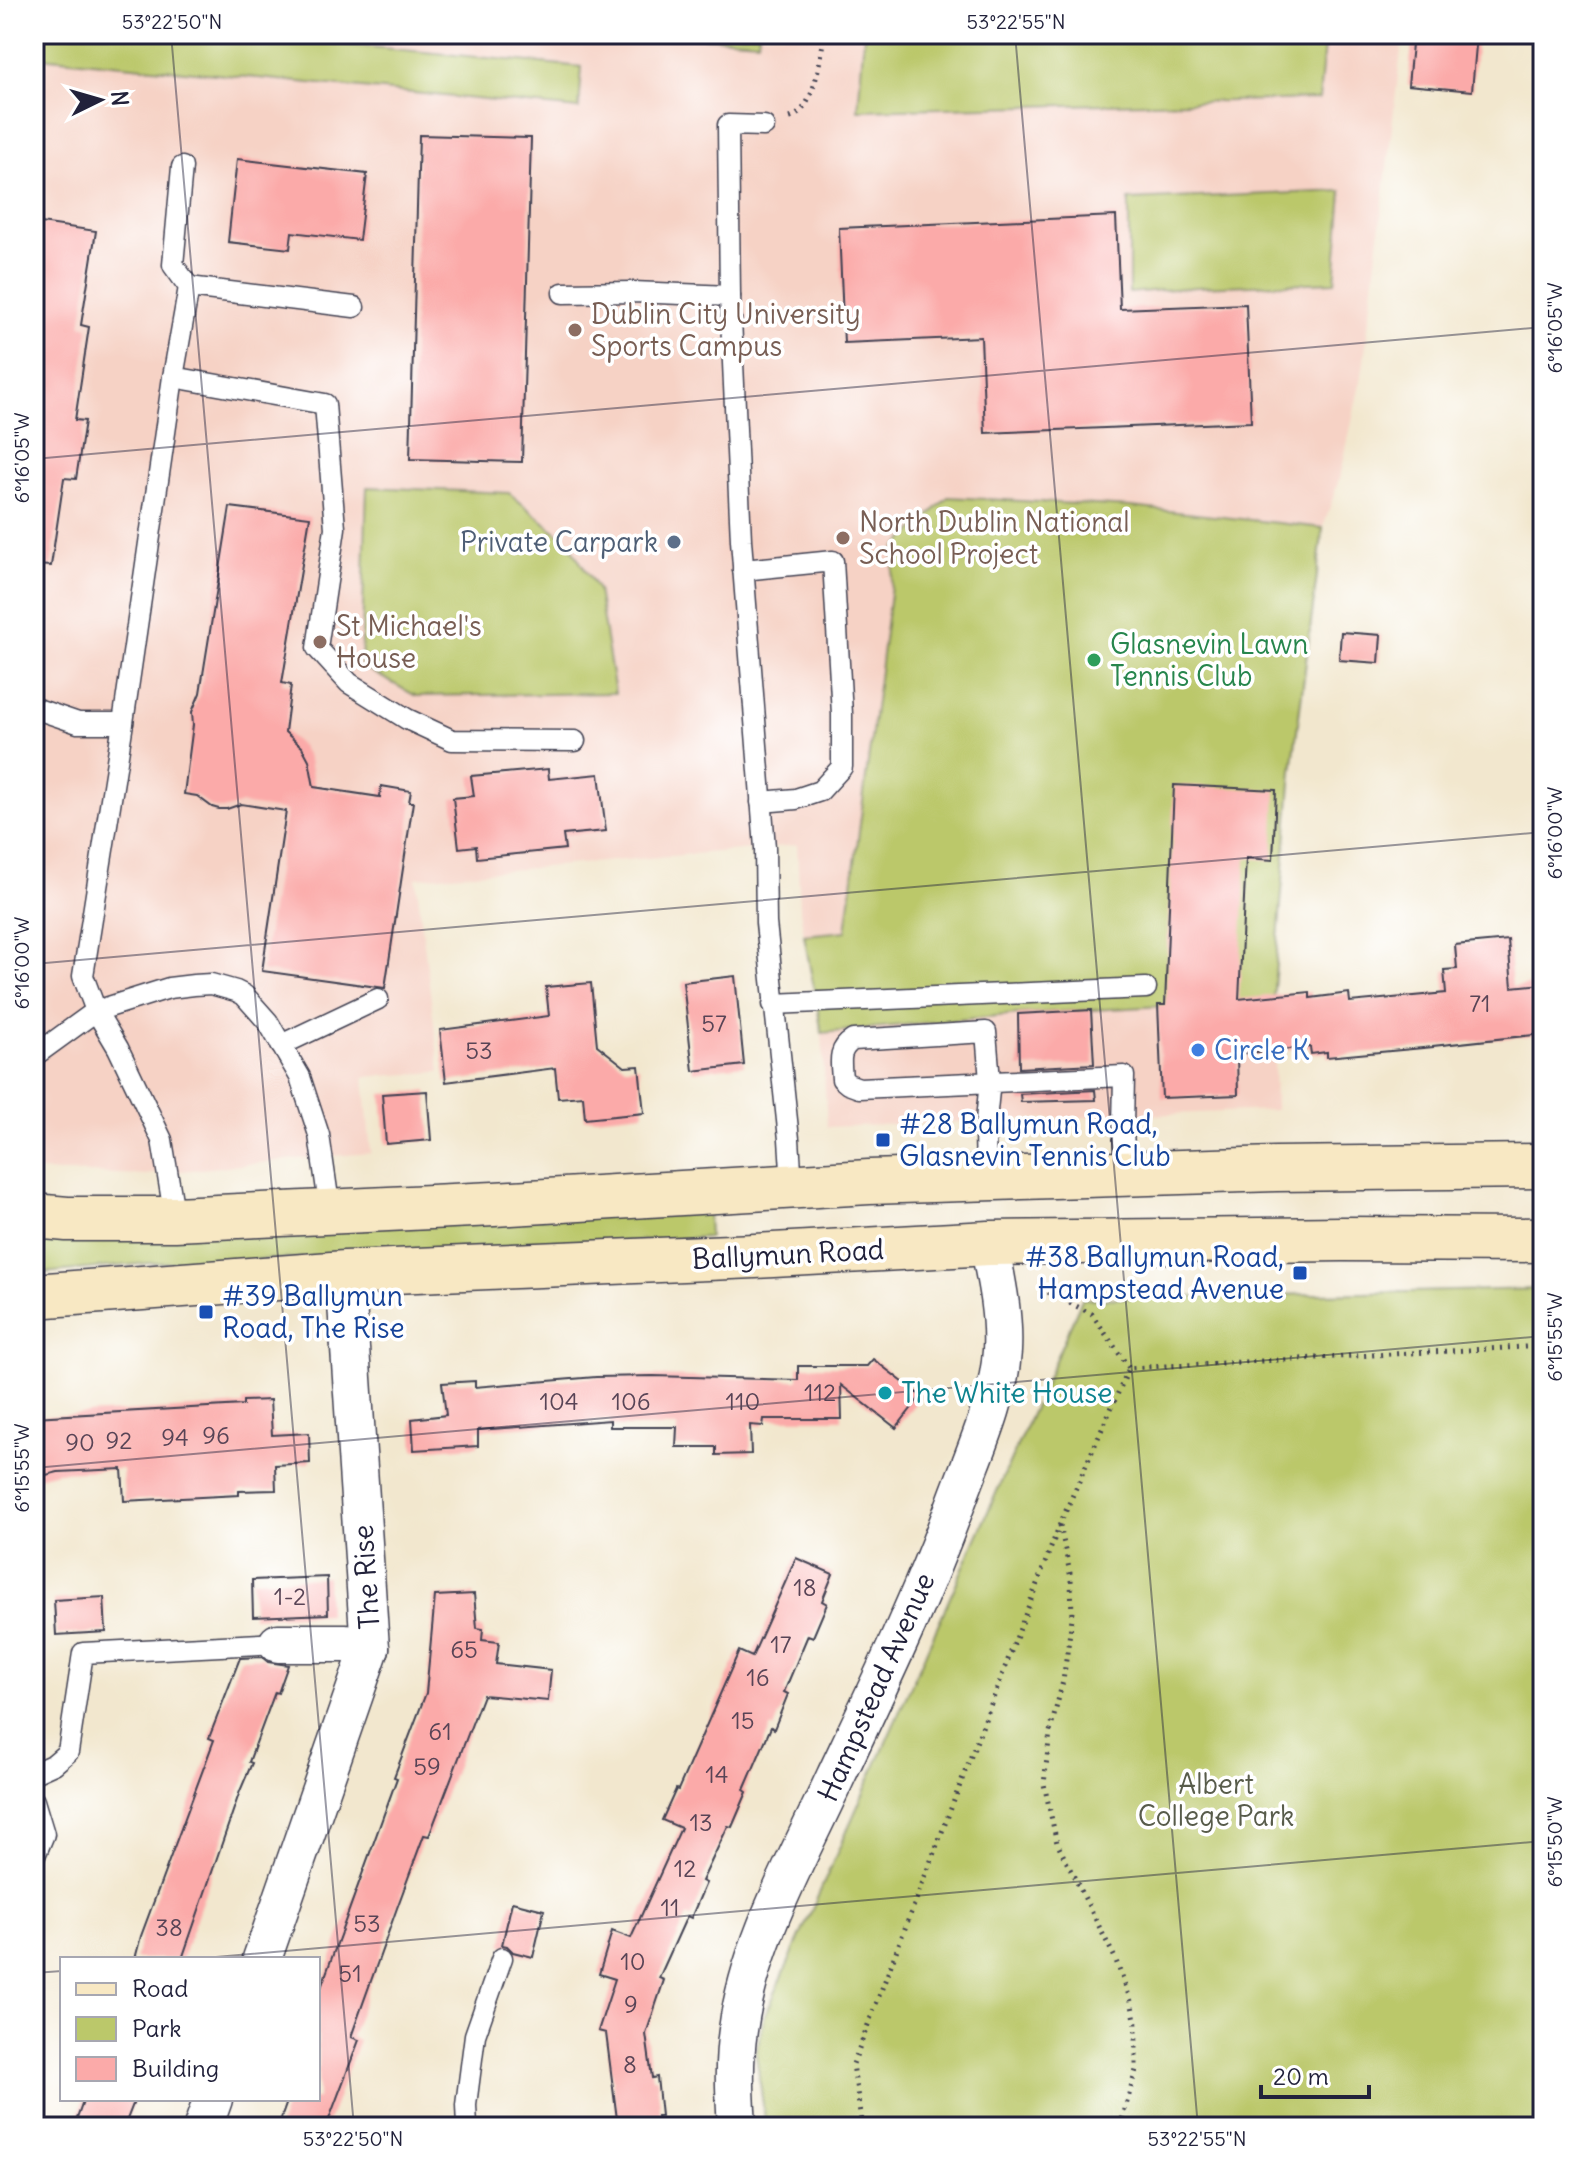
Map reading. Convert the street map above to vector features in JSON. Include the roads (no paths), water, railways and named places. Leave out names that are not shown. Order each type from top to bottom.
[{"type":"main road","points":[[34,1216],[175,1219],[986,1178],[1276,1169],[1543,1166]]},
{"type":"main road","points":[[986,1178],[989,1243]]},
{"type":"main road","name":"Ballymun Road","points":[[34,1296],[345,1273],[989,1243],[1543,1240]]},
{"type":"street","name":"Hampstead Avenue","points":[[737,2127],[734,2084],[738,2030],[765,1928],[943,1540],[984,1429],[1002,1351],[1000,1302],[989,1243]]},
{"type":"street","name":"The Rise","points":[[263,1957],[370,1648],[345,1273]]},
{"type":"street","points":[[278,1643],[346,1643],[370,1648]]},
{"type":"street","points":[[203,2127],[212,2101]]},
{"type":"lane","points":[[764,126],[728,125],[730,296],[743,570],[765,848],[766,923],[792,1186]]},
{"type":"lane","points":[[175,1219],[162,1140],[118,1048],[96,1011],[83,976],[189,287],[173,265],[182,167]]},
{"type":"lane","points":[[189,287],[354,307]]},
{"type":"lane","points":[[563,293],[730,296]]},
{"type":"lane","points":[[173,377],[325,404],[335,528],[317,648],[349,683],[407,719],[452,740],[575,741]]},
{"type":"lane","points":[[743,570],[833,561],[842,767],[820,791],[796,799],[761,802]]},
{"type":"lane","points":[[34,708],[78,723],[123,723]]},
{"type":"lane","points":[[34,1056],[96,1011],[169,988],[211,984],[244,995],[268,1022],[300,1077],[319,1135],[330,1211]]},
{"type":"lane","points":[[773,1004],[1146,988]]},
{"type":"lane","points":[[281,1045],[378,999]]},
{"type":"lane","points":[[986,1178],[985,1130],[990,1081],[986,1032],[853,1040],[840,1052],[842,1079],[859,1088],[990,1081],[1124,1076],[1125,1175]]},
{"type":"lane","points":[[34,1773],[54,1764],[68,1752],[83,1653],[278,1643]]},
{"type":"lane","points":[[34,1801],[44,1834],[34,1858]]},
{"type":"lane","points":[[467,2127],[466,2105],[475,2035],[502,1958]]},
{"type":"place","name":"Dublin City University Sports Campus","points":[[575,330]]},
{"type":"place","name":"North Dublin National School Project","points":[[843,538]]},
{"type":"place","name":"Private Carpark","points":[[674,542]]},
{"type":"place","name":"St Michael's House","points":[[320,642]]},
{"type":"place","name":"Glasnevin Lawn Tennis Club","points":[[1094,660]]},
{"type":"place","name":"Circle K","points":[[1198,1050]]},
{"type":"place","name":"#28 Ballymun Road, Glasnevin Tennis Club","points":[[883,1140]]},
{"type":"place","name":"#38 Ballymun Road, Hampstead Avenue","points":[[1300,1273]]},
{"type":"place","name":"#39 Ballymun Road, The Rise","points":[[206,1312]]},
{"type":"place","name":"The White House","points":[[885,1393]]},
{"type":"park label","name":"Albert College Park","points":[[1216,1800]]}]
